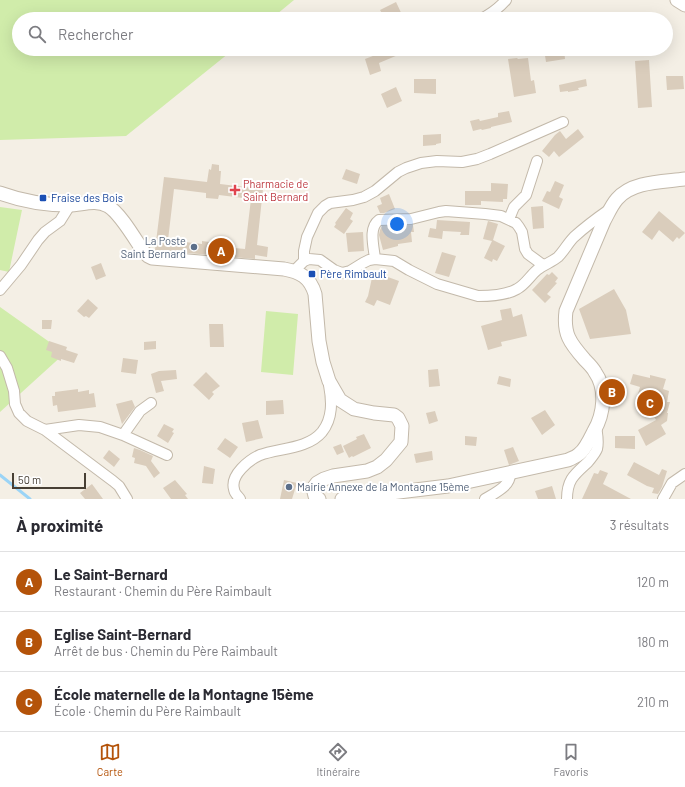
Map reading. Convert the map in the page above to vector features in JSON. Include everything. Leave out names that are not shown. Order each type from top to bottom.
[{"type":"street","points":[[493,12],[506,0]]},
{"type":"street","points":[[677,0],[685,5]]},
{"type":"street","points":[[304,261],[304,251],[307,237],[318,213],[330,203],[364,197],[375,191],[398,172],[406,168],[421,163],[437,161],[462,162],[477,159],[563,122]]},
{"type":"street","points":[[509,219],[514,207],[526,195],[537,161]]},
{"type":"street","points":[[342,499],[448,486],[568,460],[580,454],[600,417],[603,402],[602,390],[600,380],[595,371],[573,346],[568,336],[565,319],[566,311],[604,221],[618,198],[627,191],[641,184],[685,179]]},
{"type":"street","points":[[0,193],[19,200],[36,202],[70,205],[95,202],[107,205],[117,213],[143,251],[152,258],[284,269],[294,271],[309,280],[313,286],[315,294],[319,341],[323,362],[329,381],[332,402],[329,421],[322,432],[312,440],[295,447],[260,456],[245,464],[237,474],[234,481],[233,488],[240,499]]},
{"type":"street","points":[[0,290],[21,265],[38,240],[45,232],[60,220],[70,205]]},
{"type":"street","points":[[294,271],[304,261],[309,259],[320,260],[334,270],[342,273],[346,273],[369,260],[376,259],[394,261],[437,284],[478,296],[515,291],[520,288],[533,273],[557,257],[572,239],[587,225],[610,209]]},
{"type":"street","points":[[376,259],[372,229],[376,222],[379,220],[411,219],[446,211],[501,216],[509,219],[516,223],[522,232],[525,249],[528,254],[543,265]]},
{"type":"street","points":[[0,356],[7,368],[14,391],[15,404],[19,414],[27,421],[45,430],[113,481],[119,486],[127,499]]},
{"type":"street","points":[[319,499],[315,496],[314,492],[314,487],[317,482],[324,478],[368,471],[377,467],[386,460],[401,442],[402,435],[402,426],[398,418],[394,415],[354,409],[340,400],[329,381]]},
{"type":"street","points":[[123,435],[140,411],[151,404]]},
{"type":"street","points":[[45,430],[79,425],[100,427],[123,435],[167,455]]},
{"type":"street","points":[[567,499],[567,492],[572,477],[593,456],[597,449],[598,440],[596,426]]},
{"type":"street","points":[[486,499],[508,483],[510,473]]},
{"type":"street","points":[[663,499],[672,483],[685,474]]},
{"type":"green space","points":[[0,0],[294,0],[279,12],[12,12],[12,56],[225,56],[126,136],[0,140]]},
{"type":"green space","points":[[0,207],[22,210],[9,272],[0,270]]},
{"type":"green space","points":[[0,307],[65,353],[0,412]]},
{"type":"green space","points":[[266,311],[298,314],[293,375],[261,372]]},
{"type":"building","points":[[396,2],[401,12],[381,12],[380,10]]},
{"type":"building","points":[[373,56],[396,56],[379,63],[381,71],[370,75],[365,59]]},
{"type":"building","points":[[545,56],[565,56],[565,59],[546,62]]},
{"type":"building","points":[[528,58],[531,81],[534,80],[536,93],[514,97],[508,59]]},
{"type":"building","points":[[649,60],[652,107],[638,108],[635,61]]},
{"type":"building","points":[[666,76],[683,76],[684,89],[667,90]]},
{"type":"building","points":[[414,79],[436,79],[436,94],[414,93]]},
{"type":"building","points":[[586,79],[587,86],[578,88],[579,90],[560,92],[559,85]]},
{"type":"building","points":[[396,87],[402,101],[387,108],[381,94]]},
{"type":"building","points":[[509,111],[512,122],[473,131],[470,121],[479,119],[480,121],[498,117],[498,113]]},
{"type":"building","points":[[578,129],[584,137],[559,157],[554,151],[549,157],[542,151],[560,131],[566,139]]},
{"type":"building","points":[[441,134],[441,143],[423,146],[423,135]]},
{"type":"building","points":[[212,164],[219,165],[219,171],[221,171],[220,184],[263,189],[257,245],[268,247],[267,257],[255,255],[255,259],[155,250],[164,177],[207,182],[209,169],[211,170]],"holes":[[[174,189],[206,193],[206,198],[218,199],[219,195],[251,199],[245,249],[224,247],[224,244],[202,241],[202,244],[168,240]]]},
{"type":"building","points":[[346,169],[360,174],[357,184],[342,179]]},
{"type":"building","points":[[555,181],[564,185],[559,197],[563,199],[559,209],[542,201],[547,191],[550,192]]},
{"type":"building","points":[[491,183],[508,184],[507,199],[503,199],[503,202],[481,201],[481,205],[465,205],[465,191],[491,191]]},
{"type":"building","points":[[389,194],[395,209],[380,213],[377,206],[382,204],[380,198]]},
{"type":"building","points":[[543,206],[544,228],[533,229],[531,207]]},
{"type":"building","points":[[346,208],[353,213],[350,219],[353,221],[344,234],[334,227],[336,224],[335,223]]},
{"type":"building","points":[[659,211],[685,233],[679,239],[677,237],[673,242],[659,230],[652,240],[642,232]]},
{"type":"building","points":[[437,220],[470,222],[469,235],[460,235],[461,232],[443,231],[442,239],[428,237],[430,228],[436,229]]},
{"type":"building","points":[[488,221],[498,224],[493,240],[505,246],[497,261],[493,259],[492,262],[484,258],[492,241],[483,239]]},
{"type":"building","points":[[413,225],[414,232],[411,232],[412,242],[398,244],[398,246],[383,250],[379,235],[382,226]]},
{"type":"building","points":[[363,232],[364,251],[348,252],[346,233]]},
{"type":"building","points":[[442,252],[456,256],[449,277],[435,273]]},
{"type":"building","points":[[101,263],[106,276],[96,280],[91,267]]},
{"type":"building","points":[[552,272],[558,278],[555,282],[557,283],[547,294],[551,297],[545,303],[532,290],[547,274],[549,275]]},
{"type":"building","points":[[373,273],[399,281],[390,305],[377,300],[374,306],[365,302],[368,296]]},
{"type":"building","points":[[614,289],[626,310],[631,334],[590,339],[579,309]]},
{"type":"building","points":[[88,299],[98,308],[89,318],[86,316],[84,317],[77,311]]},
{"type":"building","points":[[511,308],[513,317],[522,314],[527,336],[501,342],[502,346],[488,350],[481,326],[502,320],[500,310]]},
{"type":"building","points":[[42,320],[52,320],[51,329],[42,329]]},
{"type":"building","points":[[209,324],[223,324],[224,347],[210,347]]},
{"type":"building","points":[[49,341],[67,347],[66,350],[78,354],[74,363],[61,359],[61,361],[51,357],[52,352],[46,350]]},
{"type":"building","points":[[156,341],[156,349],[144,350],[144,342]]},
{"type":"building","points":[[123,358],[138,360],[136,374],[121,372]]},
{"type":"building","points":[[438,369],[440,386],[429,387],[428,370]]},
{"type":"building","points":[[176,370],[177,379],[161,381],[164,391],[156,393],[151,374],[159,371]]},
{"type":"building","points":[[206,372],[220,386],[212,392],[214,394],[209,400],[193,385]]},
{"type":"building","points":[[633,374],[650,378],[650,375],[666,379],[663,389],[669,391],[667,402],[670,402],[667,413],[667,421],[661,425],[666,434],[646,446],[638,430],[656,420],[650,409],[635,404],[640,387],[630,384]]},
{"type":"building","points":[[499,376],[511,379],[510,387],[497,384]]},
{"type":"building","points":[[78,389],[78,392],[89,390],[89,394],[94,393],[96,407],[58,412],[57,405],[53,406],[52,396],[55,396],[55,392]]},
{"type":"building","points":[[132,400],[135,407],[122,424],[116,404]]},
{"type":"building","points":[[283,400],[284,414],[266,415],[266,401]]},
{"type":"building","points":[[545,410],[555,425],[542,435],[531,418]]},
{"type":"building","points":[[435,411],[438,421],[429,424],[426,413]]},
{"type":"building","points":[[258,420],[263,438],[246,442],[242,423]]},
{"type":"building","points":[[164,424],[174,429],[172,432],[174,433],[168,443],[157,436]]},
{"type":"building","points":[[364,434],[371,448],[349,458],[343,446],[357,439],[356,437]]},
{"type":"building","points":[[465,436],[477,437],[476,446],[465,445]]},
{"type":"building","points":[[615,436],[635,436],[635,449],[615,448]]},
{"type":"building","points":[[225,438],[238,447],[230,458],[217,449]]},
{"type":"building","points":[[341,444],[344,452],[337,455],[333,447]]},
{"type":"building","points":[[513,447],[519,461],[509,465],[504,450]]},
{"type":"building","points":[[134,448],[153,456],[151,461],[160,473],[154,478],[146,466],[134,463],[135,458],[132,457]]},
{"type":"building","points":[[109,450],[120,459],[114,467],[103,458]]},
{"type":"building","points":[[432,451],[433,460],[416,463],[414,454]]},
{"type":"building","points":[[634,462],[659,475],[662,469],[667,471],[658,494],[652,493],[654,488],[647,486],[627,475]]},
{"type":"building","points":[[204,466],[215,469],[213,484],[202,483]]},
{"type":"building","points":[[600,470],[608,473],[603,484],[631,499],[582,499],[594,473],[598,474]]},
{"type":"building","points":[[175,480],[187,494],[185,495],[188,499],[171,499],[163,488]]},
{"type":"building","name":"Mairie Annexe de la Montagne 15ème","points":[[284,480],[297,483],[292,499],[280,499]]},
{"type":"building","points":[[92,484],[103,499],[85,499],[80,493]]},
{"type":"building","points":[[552,486],[556,499],[538,499],[535,491]]},
{"type":"waterway","points":[[0,475],[30,499]]},
{"type":"place","name":"Pharmacie de Saint Bernard","points":[[235,190]]},
{"type":"place","name":"Fraise des Bois","points":[[43,198]]},
{"type":"place","name":"La Poste Saint Bernard","points":[[194,247]]},
{"type":"place","name":"Le Saint-Bernard","points":[[221,251]]},
{"type":"place","name":"Père Rimbault","points":[[312,274]]},
{"type":"place","name":"Eglise Saint-Bernard","points":[[612,392]]},
{"type":"place","name":"École maternelle de la Montagne 15ème","points":[[650,403]]},
{"type":"place","name":"Mairie Annexe de la Montagne 15ème","points":[[289,487]]}]
